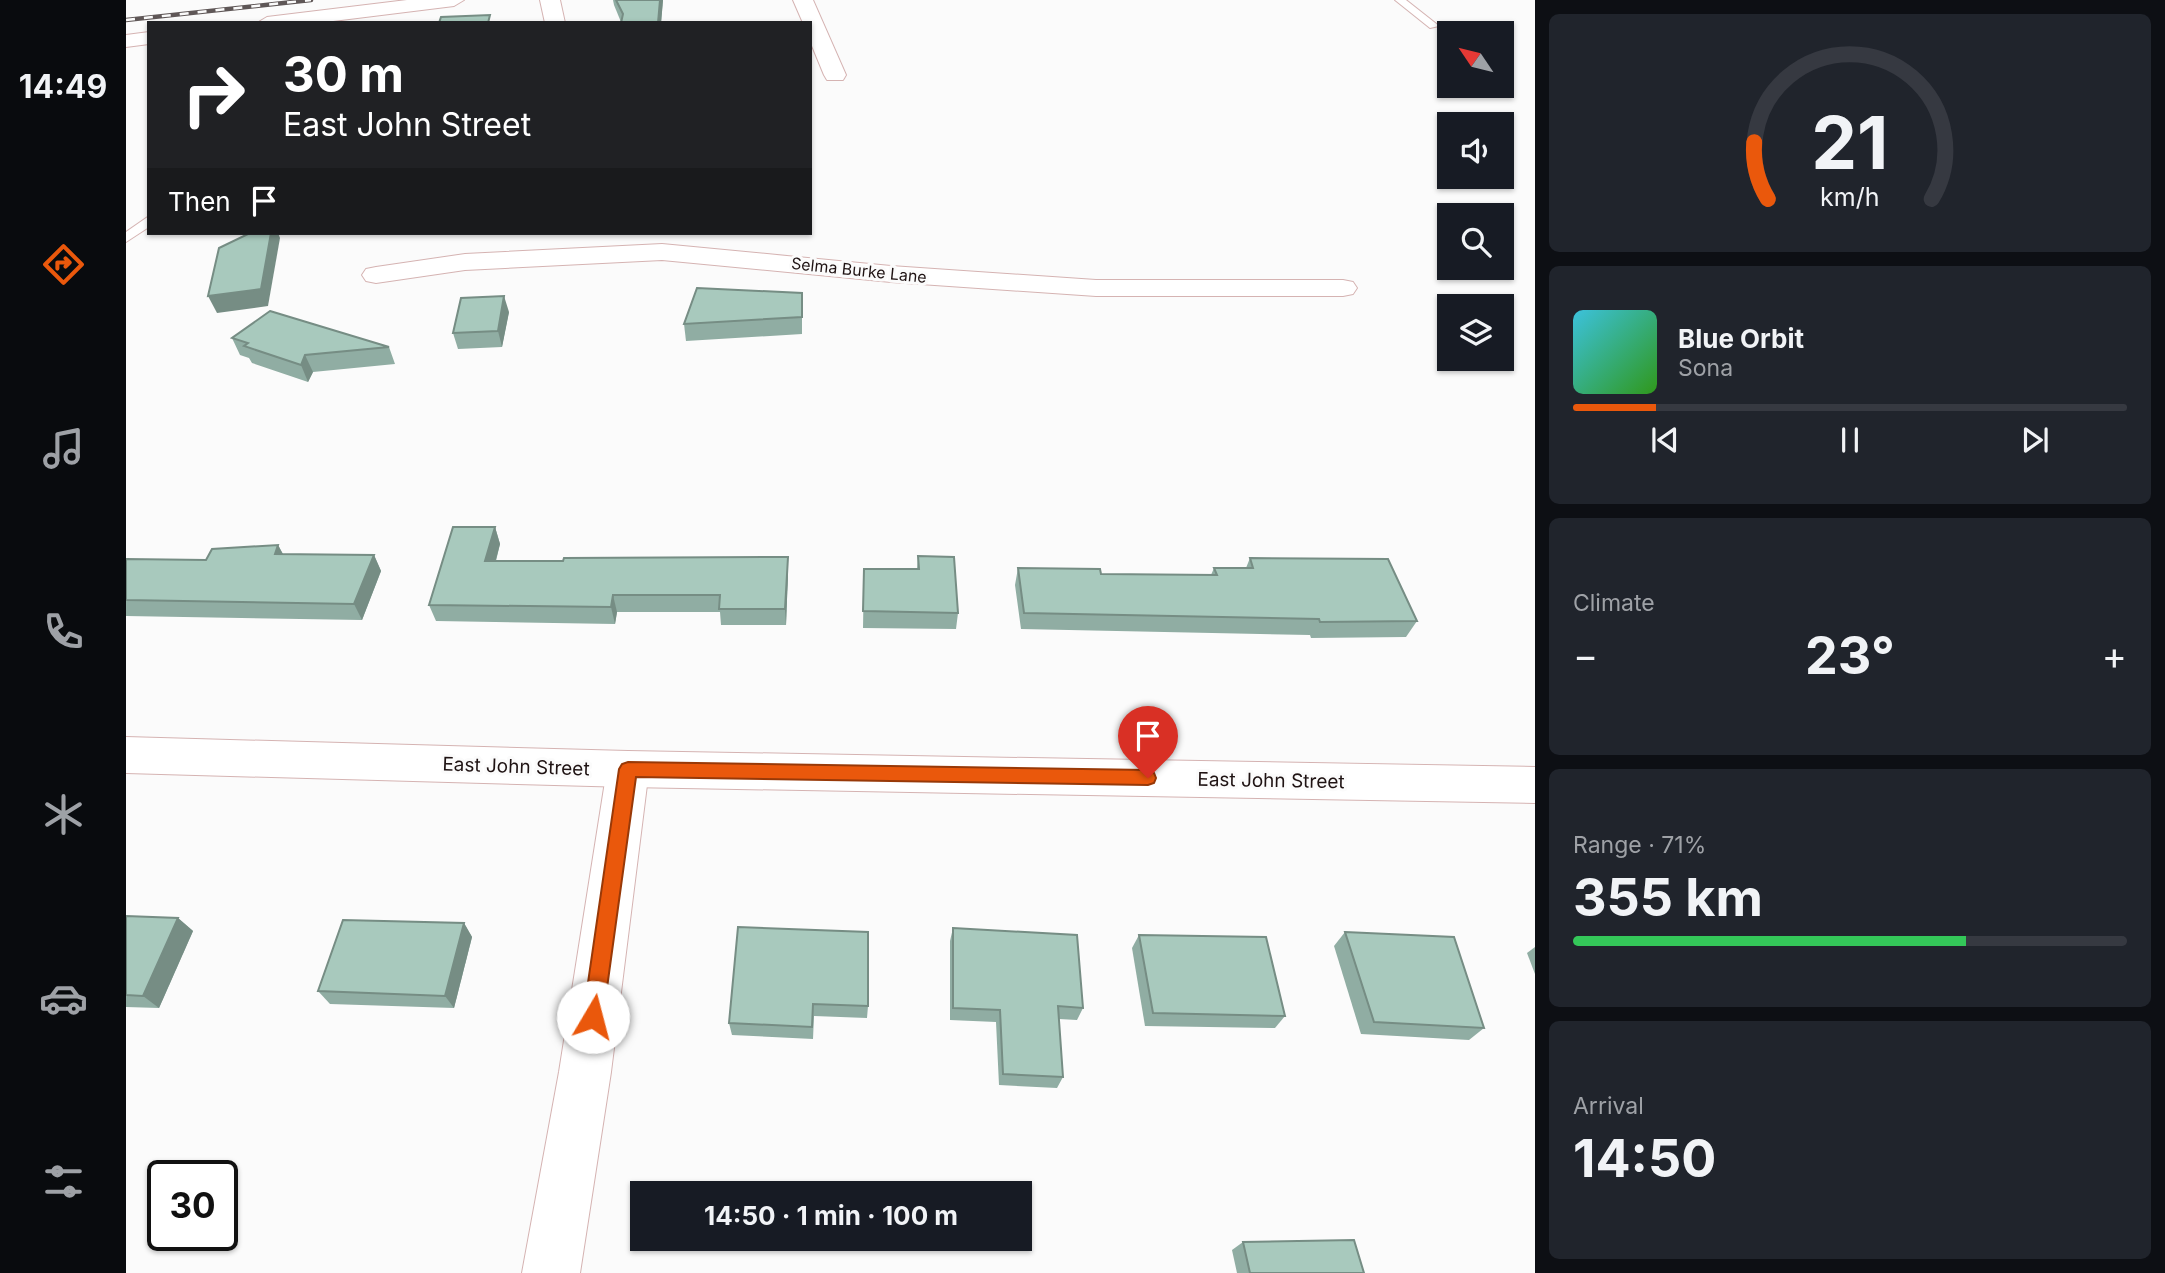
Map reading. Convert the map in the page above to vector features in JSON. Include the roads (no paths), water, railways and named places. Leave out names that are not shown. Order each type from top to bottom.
[{"type":"street","points":[[276,21],[336,7],[454,0]]},
{"type":"street","points":[[550,0],[555,21]]},
{"type":"street","points":[[803,0],[812,21]]},
{"type":"street","points":[[812,21],[835,75]]},
{"type":"street","points":[[126,41],[147,38]]},
{"type":"street","name":"Selma Burke Lane","points":[[376,275],[465,262],[520,246],[662,252],[891,274],[1096,288],[1343,288]]},
{"type":"street","name":"East John Street","points":[[126,755],[628,769],[1535,785]]},
{"type":"street","points":[[551,1273],[585,1072],[628,769]]},
{"type":"lane","points":[[1400,0],[1434,26]]},
{"type":"lane","points":[[126,238],[147,222]]},
{"type":"railway","points":[[126,20],[311,0]]}]
